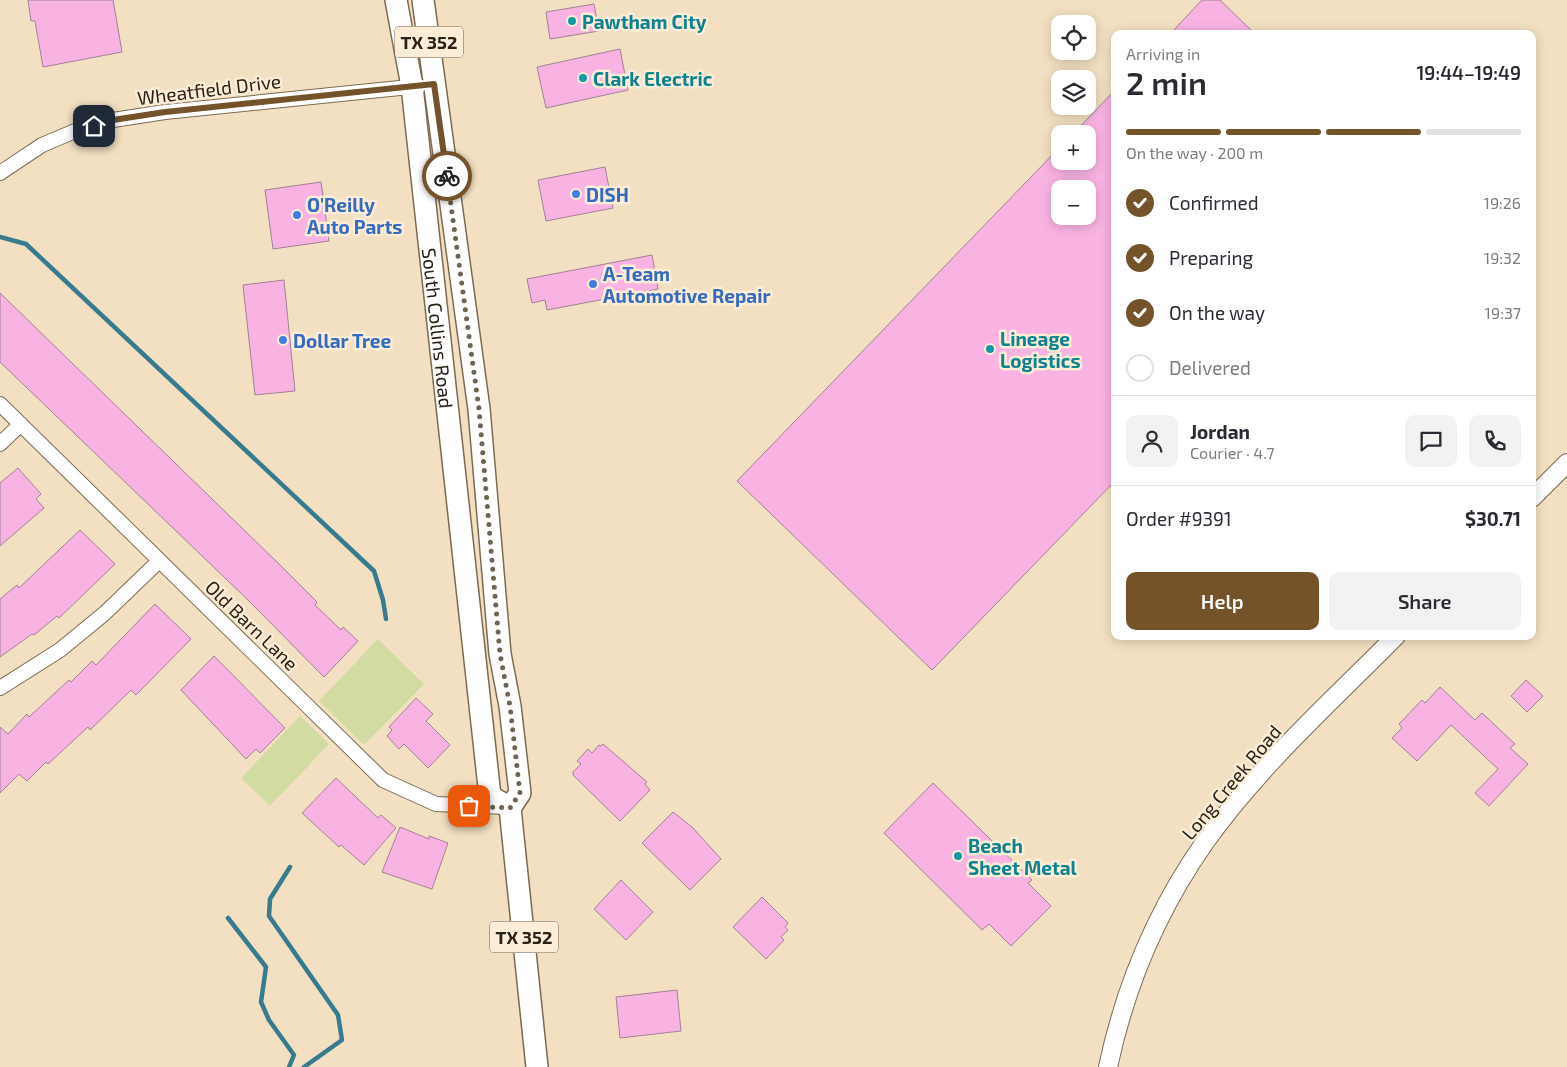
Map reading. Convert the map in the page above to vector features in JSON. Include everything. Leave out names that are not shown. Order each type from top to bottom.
[{"type":"main road","name":"South Collins Road","points":[[396,0],[412,86],[476,658]]},
{"type":"main road","name":"South Collins Road","points":[[423,0],[479,409],[502,664]]},
{"type":"main road","points":[[476,658],[502,664]]},
{"type":"main road","name":"TX 352","points":[[476,658],[490,796],[510,808]]},
{"type":"main road","name":"TX 352","points":[[502,664],[520,793],[510,808],[537,1067]]},
{"type":"street","name":"Wheatfield Drive","points":[[0,173],[42,145],[75,131],[113,120],[165,112],[434,84]]},
{"type":"street","name":"Old Barn Lane","points":[[0,404],[383,780],[436,804],[510,808]]},
{"type":"street","points":[[0,444],[20,424]]},
{"type":"street","points":[[1536,494],[1567,462]]},
{"type":"street","points":[[0,688],[68,644],[106,614],[159,560]]},
{"type":"street","name":"Long Creek Road","points":[[1108,1067],[1124,1003],[1152,936],[1172,895],[1205,842],[1239,799],[1392,640]]},
{"type":"green space","points":[[378,639],[424,684],[364,745],[319,701]]},
{"type":"green space","points":[[300,716],[329,744],[270,806],[241,778]]},
{"type":"building","points":[[28,0],[113,0],[122,52],[43,67],[35,21],[31,21]]},
{"type":"building","points":[[1202,0],[1220,0],[1251,30],[1174,30]]},
{"type":"building","name":"Pawtham City","points":[[594,4],[599,31],[550,39],[546,12]]},
{"type":"building","name":"Clark Electric","points":[[620,49],[628,90],[546,108],[537,67]]},
{"type":"building","name":"Lineage Logistics","points":[[1111,94],[1111,485],[932,670],[737,481],[1051,156],[1051,170],[1096,170],[1096,125],[1082,125],[1091,115],[1096,115],[1096,110]]},
{"type":"building","name":"DISH","points":[[605,167],[613,208],[546,221],[538,180]]},
{"type":"building","name":"O'Reilly Auto Parts","points":[[321,182],[329,241],[273,249],[265,190]]},
{"type":"building","name":"A-Team Automotive Repair","points":[[652,255],[658,289],[547,310],[545,300],[532,303],[527,279]]},
{"type":"building","points":[[284,280],[295,391],[255,395],[243,285]]},
{"type":"building","points":[[0,293],[279,564],[317,602],[315,605],[341,630],[343,627],[358,641],[324,677],[250,602],[0,362]]},
{"type":"building","points":[[18,468],[41,494],[36,499],[44,508],[0,546],[0,483]]},
{"type":"building","points":[[80,530],[115,564],[59,618],[57,616],[34,635],[32,634],[0,657],[0,599],[17,585],[19,588]]},
{"type":"building","points":[[155,604],[191,639],[136,695],[131,690],[90,730],[88,727],[48,764],[46,762],[27,781],[19,774],[0,793],[0,727],[8,734],[27,714],[29,717],[69,680],[71,682],[92,661],[96,665]]},
{"type":"building","points":[[214,656],[285,728],[260,753],[256,749],[246,759],[181,690]]},
{"type":"building","points":[[1526,680],[1543,696],[1527,712],[1511,696]]},
{"type":"building","points":[[1440,687],[1475,720],[1482,713],[1515,744],[1510,748],[1528,764],[1489,806],[1475,793],[1498,769],[1451,725],[1417,761],[1392,738],[1402,728],[1399,724],[1422,700],[1425,703]]},
{"type":"building","points":[[416,698],[433,714],[426,721],[450,745],[428,768],[404,744],[399,749],[387,736],[392,730],[389,727]]},
{"type":"building","points":[[603,744],[647,782],[645,784],[650,790],[620,821],[573,775],[573,772],[581,764],[577,761],[588,749],[592,753],[599,745]]},
{"type":"building","points":[[336,778],[378,818],[381,815],[396,828],[364,865],[341,845],[339,847],[302,813]]},
{"type":"building","name":"Beach Sheet Metal","points":[[933,783],[1032,880],[1028,883],[1051,906],[1011,946],[989,924],[982,930],[884,833]]},
{"type":"building","points":[[673,812],[692,827],[721,859],[690,890],[642,843]]},
{"type":"building","points":[[400,827],[429,839],[429,836],[448,843],[432,889],[382,872]]},
{"type":"building","points":[[621,880],[653,912],[626,940],[594,909]]},
{"type":"building","points":[[762,897],[788,923],[785,927],[788,930],[781,937],[784,940],[766,959],[733,927]]},
{"type":"building","points":[[677,990],[681,1031],[620,1038],[616,997]]},
{"type":"waterway","points":[[0,237],[26,244],[374,571],[383,600],[386,619]]},
{"type":"waterway","points":[[290,867],[270,899],[269,916],[338,1015],[342,1040],[304,1067]]},
{"type":"waterway","points":[[228,918],[266,967],[261,1002],[269,1020],[294,1055],[289,1067]]},
{"type":"way so far","points":[[447,176],[479,409],[500,654],[510,706],[520,793],[510,808],[469,806]]},
{"type":"place","name":"Pawtham City","points":[[572,21]]},
{"type":"place","name":"Clark Electric","points":[[583,78]]},
{"type":"place","name":"DISH","points":[[576,194]]},
{"type":"place","name":"O'Reilly Auto Parts","points":[[297,215]]},
{"type":"place","name":"A-Team Automotive Repair","points":[[593,284]]},
{"type":"place","name":"Dollar Tree","points":[[283,340]]},
{"type":"place","name":"Lineage Logistics","points":[[990,349]]},
{"type":"place","name":"Beach Sheet Metal","points":[[958,856]]},
{"type":"route","points":[[94,126],[113,120],[165,112],[434,84],[447,176]]}]
